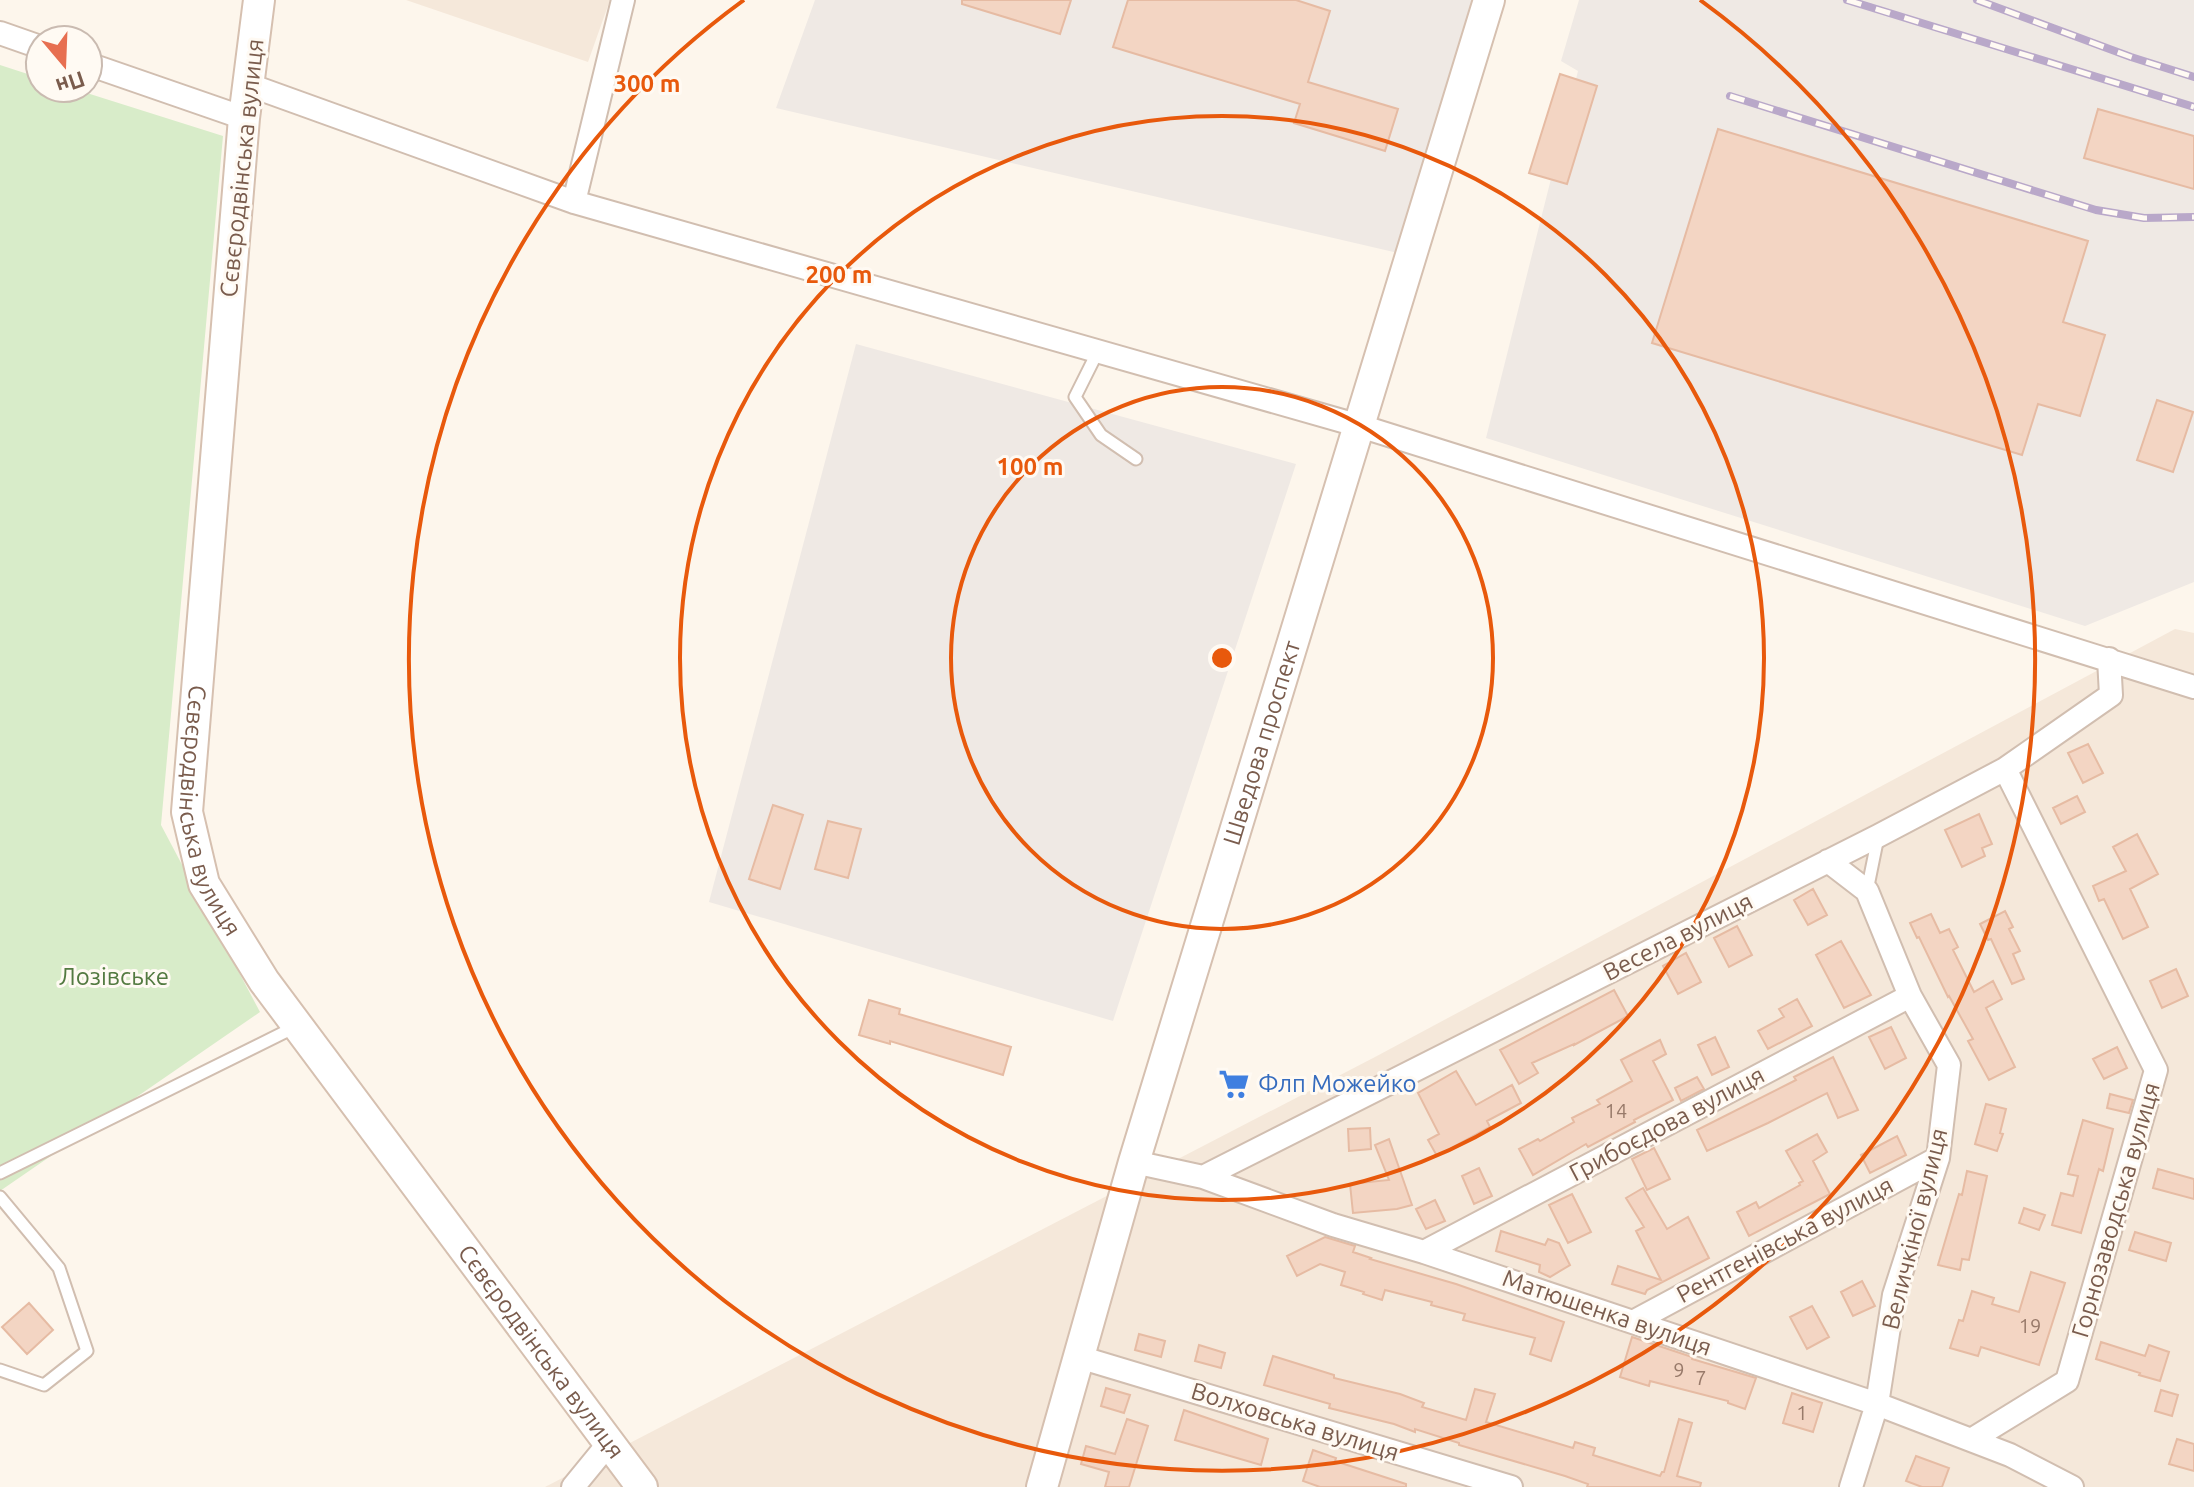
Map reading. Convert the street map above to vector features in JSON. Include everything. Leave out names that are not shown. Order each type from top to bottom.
[{"type":"street","name":"Сєвєродвінська вулиця","points":[[259,0],[244,118],[187,812],[204,884],[264,981],[642,1487]]},
{"type":"street","points":[[574,202],[623,0]]},
{"type":"street","name":"Шведова проспект","points":[[1042,1487],[1134,1162],[1489,0]]},
{"type":"street","points":[[0,33],[24,41]]},
{"type":"street","points":[[104,70],[244,118]]},
{"type":"street","points":[[249,85],[574,202],[1360,426],[2194,687]]},
{"type":"street","name":"Весела вулиця","points":[[1203,1177],[2005,769],[2111,695],[2109,659]]},
{"type":"street","name":"Горнозаводська вулиця","points":[[1971,1440],[2067,1381],[2156,1070],[2005,769]]},
{"type":"street","points":[[1828,861],[1867,891]]},
{"type":"street","name":"Величкіної вулиця","points":[[1851,1487],[1877,1404],[1894,1295],[1938,1158],[1949,1065],[1910,996],[1867,891]]},
{"type":"street","name":"Грибоєдова вулиця","points":[[1424,1252],[1910,996]]},
{"type":"street","name":"Рентгенівська вулиця","points":[[1633,1322],[1938,1158]]},
{"type":"street","name":"Матюшенка вулиця","points":[[1134,1162],[1203,1177],[1333,1225],[1424,1252],[1877,1404],[2010,1455],[2072,1487]]},
{"type":"street","name":"Волховська вулиця","points":[[1079,1357],[1511,1487]]},
{"type":"street","points":[[573,1487],[609,1443]]},
{"type":"lane","points":[[1098,351],[1075,397],[1101,435],[1136,459]]},
{"type":"lane","points":[[1867,891],[1878,836]]},
{"type":"lane","points":[[0,1173],[298,1026]]},
{"type":"lane","points":[[0,1197],[59,1268],[87,1351],[44,1385],[0,1370]]},
{"type":"shaded area","points":[[406,0],[610,0],[588,62]]},
{"type":"shaded area","points":[[815,0],[1475,0],[1398,253],[776,108]]},
{"type":"shaded area","points":[[1579,0],[2194,0],[2194,582],[2085,626],[1486,438],[1578,71],[1561,61]]},
{"type":"shaded area","points":[[856,344],[1296,464],[1113,1021],[709,902]]},
{"type":"shaded area","points":[[2175,629],[2194,633],[2194,1487],[545,1487],[1375,1057]]},
{"type":"green space","name":"Лозівське","points":[[0,65],[24,73],[24,104],[104,104],[104,98],[223,136],[161,825],[260,1012],[0,1191]]},
{"type":"building","points":[[962,0],[1071,0],[1060,34],[962,4]]},
{"type":"building","points":[[1128,0],[1296,0],[1330,11],[1308,82],[1398,109],[1385,151],[1294,123],[1300,104],[1113,47]]},
{"type":"building","points":[[1560,74],[1597,86],[1567,184],[1529,173]]},
{"type":"building","points":[[2098,109],[2194,136],[2194,189],[2084,158]]},
{"type":"building","points":[[1718,129],[2088,241],[2063,322],[2105,335],[2080,416],[2038,404],[2022,455],[1652,343]]},
{"type":"building","points":[[2157,400],[2193,412],[2173,472],[2137,460]]},
{"type":"building","points":[[2088,744],[2103,773],[2083,783],[2068,753]]},
{"type":"building","points":[[2077,796],[2085,812],[2061,824],[2053,808]]},
{"type":"building","points":[[773,805],[803,815],[780,889],[749,879]]},
{"type":"building","points":[[1979,814],[1992,844],[1982,848],[1985,856],[1962,867],[1945,830]]},
{"type":"building","points":[[828,821],[861,829],[848,878],[815,869]]},
{"type":"building","points":[[2137,834],[2158,874],[2130,889],[2148,927],[2123,939],[2104,899],[2099,901],[2093,886],[2126,871],[2113,847]]},
{"type":"building","points":[[1813,889],[1827,915],[1808,925],[1794,900]]},
{"type":"building","points":[[2005,911],[2013,927],[2009,929],[2020,951],[2013,954],[2024,979],[2012,984],[1991,939],[1988,940],[1980,924]]},
{"type":"building","points":[[1931,914],[1940,933],[1949,929],[1958,947],[1953,950],[1974,992],[1993,981],[2002,999],[1986,1008],[2015,1067],[1989,1080],[1968,1041],[1973,1039],[1910,923]]},
{"type":"building","points":[[1737,926],[1752,955],[1729,967],[1714,938]]},
{"type":"building","points":[[1841,941],[1871,995],[1844,1008],[1816,955]]},
{"type":"building","points":[[1686,953],[1701,982],[1678,994],[1663,966]]},
{"type":"building","points":[[2176,969],[2188,996],[2162,1008],[2150,981]]},
{"type":"building","points":[[1614,990],[1628,1016],[1532,1063],[1538,1073],[1519,1084],[1500,1050]]},
{"type":"building","points":[[1797,999],[1812,1026],[1768,1049],[1758,1031],[1784,1017],[1779,1009]]},
{"type":"building","points":[[869,1000],[900,1009],[899,1014],[1011,1047],[1003,1075],[890,1041],[890,1044],[859,1035]]},
{"type":"building","points":[[1891,1027],[1906,1058],[1885,1069],[1869,1037]]},
{"type":"building","points":[[1715,1037],[1729,1067],[1712,1075],[1698,1045]]},
{"type":"building","points":[[1660,1040],[1666,1054],[1653,1061],[1673,1100],[1533,1175],[1519,1149],[1574,1122],[1572,1118],[1600,1104],[1597,1100],[1632,1081],[1621,1060]]},
{"type":"building","points":[[2117,1047],[2127,1068],[2104,1079],[2093,1059]]},
{"type":"building","points":[[1833,1057],[1858,1110],[1838,1118],[1827,1093],[1707,1151],[1697,1130],[1796,1080],[1794,1077]]},
{"type":"building","points":[[1456,1071],[1476,1105],[1512,1085],[1521,1103],[1487,1121],[1490,1127],[1437,1156],[1428,1140],[1439,1134],[1418,1093]]},
{"type":"building","points":[[1697,1077],[1704,1089],[1681,1101],[1675,1088]]},
{"type":"building","points":[[2110,1094],[2133,1100],[2129,1113],[2107,1108]]},
{"type":"building","points":[[1986,1104],[2006,1109],[1997,1151],[1975,1144]]},
{"type":"building","points":[[2083,1120],[2113,1129],[2103,1171],[2099,1169],[2081,1233],[2052,1225],[2061,1193],[2073,1196],[2078,1176],[2068,1174]]},
{"type":"building","points":[[1370,1128],[1371,1149],[1349,1151],[1348,1129]]},
{"type":"building","points":[[1817,1134],[1827,1152],[1813,1161],[1830,1194],[1749,1236],[1737,1212],[1756,1202],[1759,1208],[1800,1185],[1803,1181],[1786,1151]]},
{"type":"building","points":[[1897,1136],[1906,1155],[1870,1173],[1861,1155]]},
{"type":"building","points":[[1389,1139],[1412,1205],[1353,1213],[1350,1184],[1389,1180],[1375,1145]]},
{"type":"building","points":[[1654,1148],[1670,1179],[1647,1190],[1632,1159]]},
{"type":"building","points":[[1479,1168],[1492,1196],[1474,1204],[1462,1176]]},
{"type":"building","points":[[2158,1169],[2194,1179],[2194,1199],[2153,1188]]},
{"type":"building","points":[[1967,1171],[1987,1176],[1969,1260],[1962,1259],[1960,1270],[1938,1265]]},
{"type":"building","points":[[1643,1188],[1667,1229],[1688,1217],[1709,1258],[1647,1290],[1645,1294],[1612,1284],[1618,1266],[1661,1280],[1636,1231],[1644,1227],[1626,1198]]},
{"type":"building","points":[[1572,1194],[1591,1232],[1568,1243],[1549,1205]]},
{"type":"building","points":[[1435,1200],[1445,1221],[1426,1229],[1416,1209]]},
{"type":"building","points":[[2024,1208],[2045,1215],[2039,1230],[2019,1223]]},
{"type":"building","points":[[1501,1231],[1545,1245],[1548,1239],[1559,1243],[1570,1265],[1550,1277],[1539,1272],[1540,1265],[1496,1251]]},
{"type":"building","points":[[2135,1232],[2171,1243],[2166,1261],[2129,1250]]},
{"type":"building","points":[[1325,1237],[1355,1246],[1353,1252],[1370,1259],[1456,1284],[1564,1322],[1551,1361],[1530,1354],[1535,1338],[1463,1320],[1465,1314],[1431,1305],[1432,1302],[1385,1290],[1382,1300],[1363,1294],[1341,1285],[1345,1272],[1320,1264],[1297,1276],[1287,1256]]},
{"type":"building","points":[[2031,1272],[2065,1283],[2039,1365],[1981,1347],[1978,1356],[1950,1348],[1959,1320],[1963,1321],[1972,1291],[1994,1298],[1992,1304],[2019,1312]]},
{"type":"building","points":[[1862,1281],[1875,1306],[1853,1316],[1841,1292]]},
{"type":"building","points":[[29,1303],[53,1330],[27,1354],[2,1327]]},
{"type":"building","points":[[1812,1306],[1829,1337],[1807,1349],[1790,1317]]},
{"type":"building","points":[[1139,1334],[1165,1341],[1161,1357],[1135,1350]]},
{"type":"building","points":[[1632,1337],[1756,1378],[1745,1409],[1728,1401],[1650,1381],[1649,1386],[1620,1377]]},
{"type":"building","points":[[2101,1342],[2145,1356],[2149,1345],[2169,1352],[2160,1381],[2096,1359]]},
{"type":"building","points":[[1199,1345],[1225,1353],[1221,1368],[1195,1361]]},
{"type":"building","points":[[1273,1356],[1334,1375],[1334,1378],[1400,1394],[1424,1403],[1422,1407],[1466,1420],[1475,1389],[1495,1394],[1486,1422],[1573,1448],[1575,1442],[1595,1448],[1593,1455],[1660,1476],[1664,1472],[1679,1419],[1692,1423],[1677,1476],[1701,1483],[1700,1487],[1587,1487],[1588,1484],[1565,1476],[1415,1429],[1415,1432],[1329,1408],[1330,1404],[1264,1385]]},
{"type":"building","points":[[1106,1388],[1130,1395],[1124,1413],[1101,1406]]},
{"type":"building","points":[[2161,1390],[2178,1395],[2172,1416],[2155,1411]]},
{"type":"building","points":[[1792,1393],[1822,1403],[1813,1432],[1783,1423]]},
{"type":"building","points":[[1184,1410],[1268,1439],[1261,1465],[1175,1440]]},
{"type":"building","points":[[1127,1419],[1148,1426],[1129,1487],[1105,1487],[1109,1472],[1081,1464],[1086,1446],[1115,1454]]},
{"type":"building","points":[[2177,1439],[2194,1444],[2194,1471],[2169,1464]]},
{"type":"building","points":[[1313,1450],[1336,1458],[1335,1461],[1406,1484],[1406,1487],[1320,1487],[1303,1481]]},
{"type":"building","points":[[1916,1456],[1949,1468],[1942,1487],[1922,1487],[1906,1481]]},
{"type":"railway","points":[[1847,0],[2194,107]]},
{"type":"railway","points":[[1977,0],[2194,77]]},
{"type":"railway","points":[[1730,96],[2096,210],[2144,218],[2194,217]]},
{"type":"place","name":"Флп Можейко","points":[[1234,1084]]}]
